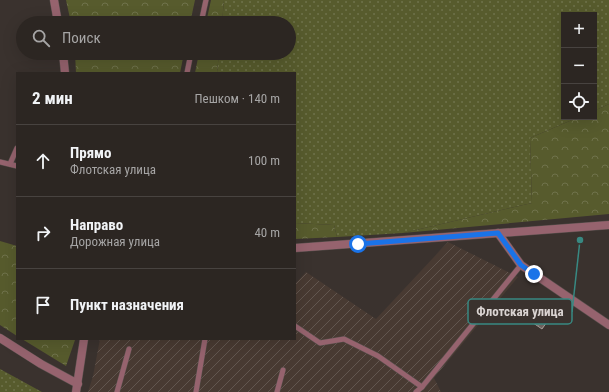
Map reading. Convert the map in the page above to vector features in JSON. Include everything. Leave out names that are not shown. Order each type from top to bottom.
[{"type":"street","points":[[54,0],[57,16]]},
{"type":"street","points":[[64,60],[65,72]]},
{"type":"street","points":[[296,248],[609,225]]},
{"type":"street","points":[[498,233],[521,265],[609,325]]},
{"type":"street","points":[[0,338],[77,388],[84,340]]},
{"type":"lane","points":[[203,16],[206,0]]},
{"type":"lane","points":[[187,72],[190,60]]},
{"type":"lane","points":[[10,164],[16,150]]},
{"type":"lane","points":[[0,162],[16,166]]},
{"type":"lane","points":[[416,392],[421,389],[521,265]]},
{"type":"lane","points":[[296,327],[320,342],[344,339],[378,356],[421,389]]},
{"type":"lane","points":[[196,392],[205,340]]},
{"type":"lane","points":[[117,392],[129,349]]},
{"type":"lane","points":[[276,392],[283,370]]},
{"type":"shaded area","points":[[448,242],[518,277],[434,378],[441,392],[88,392],[93,376],[100,340],[296,340],[296,283],[306,272],[376,319]]},
{"type":"green space","points":[[66,0],[195,0],[192,16],[69,16]]},
{"type":"green space","points":[[211,0],[224,0],[223,16],[208,16]]},
{"type":"green space","points":[[224,0],[609,0],[609,104],[597,110],[597,12],[561,12],[561,120],[572,120],[530,138],[532,203],[403,233],[337,237],[334,225],[296,223],[296,72],[217,72],[218,60],[296,60],[296,16],[223,16]]},
{"type":"green space","points":[[75,60],[183,60],[180,72],[76,72]]},
{"type":"green space","points":[[198,60],[218,60],[217,72],[195,72]]},
{"type":"green space","points":[[609,104],[609,214],[403,233],[532,203],[530,138],[572,120],[597,120],[597,110]]},
{"type":"green space","points":[[296,223],[334,225],[337,237],[296,239]]},
{"type":"green space","points":[[0,241],[16,246],[16,335],[0,325]]},
{"type":"green space","points":[[24,340],[75,340],[66,366]]},
{"type":"green space","points":[[0,369],[42,392],[0,392]]},
{"type":"building","points":[[529,301],[551,316],[542,329],[520,314]]},
{"type":"place","name":"Флотская улица","points":[[580,240]]},
{"type":"route","points":[[358,244],[498,233],[521,265],[534,274]]}]
